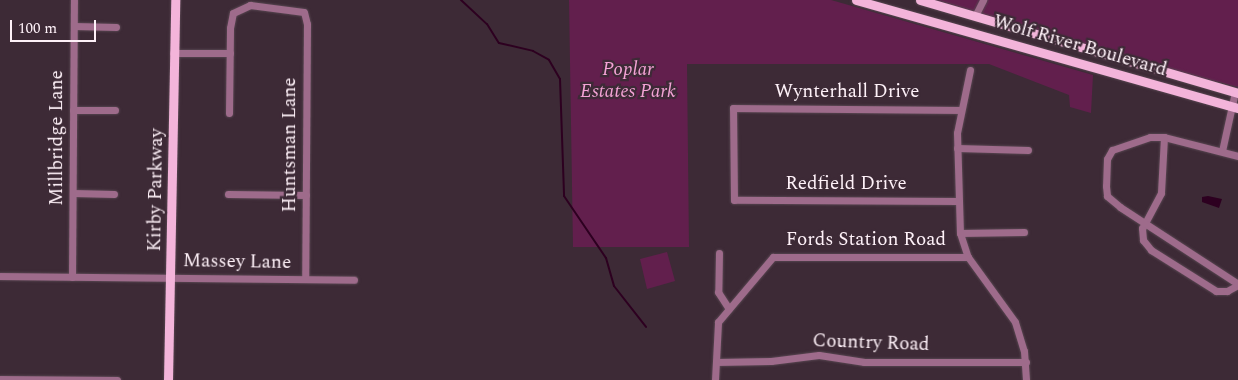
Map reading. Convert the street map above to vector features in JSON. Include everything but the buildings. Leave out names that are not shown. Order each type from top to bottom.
[{"type":"main road","name":"Kirby Parkway","points":[[168,380],[175,0]]},
{"type":"main road","name":"Wolf River Boulevard","points":[[856,0],[1235,108]]},
{"type":"main road","name":"Wolf River Boulevard","points":[[920,0],[1236,93]]},
{"type":"street","name":"Millbridge Lane","points":[[72,277],[74,0]]},
{"type":"street","points":[[975,16],[983,0]]},
{"type":"street","name":"Huntsman Lane","points":[[230,53],[231,17],[239,7],[255,6],[304,12],[307,24],[305,279]]},
{"type":"street","points":[[74,26],[116,26]]},
{"type":"street","points":[[173,53],[230,53],[229,113]]},
{"type":"street","points":[[970,70],[960,110],[957,148],[960,233],[968,257],[1015,322],[1026,362],[1026,380]]},
{"type":"street","points":[[1222,151],[1235,108],[1236,93]]},
{"type":"street","name":"Wynterhall Drive","points":[[734,200],[734,108],[960,110]]},
{"type":"street","points":[[74,110],[115,110]]},
{"type":"street","points":[[1164,137],[1161,193],[1145,222],[1142,235],[1151,250],[1216,291],[1227,291],[1238,285],[1145,222],[1120,207],[1107,196],[1107,166],[1110,153],[1126,143],[1164,137],[1238,156]]},
{"type":"street","points":[[957,148],[1028,150]]},
{"type":"street","points":[[73,193],[114,194]]},
{"type":"street","points":[[228,194],[306,195]]},
{"type":"street","name":"Redfield Drive","points":[[734,200],[958,201]]},
{"type":"street","points":[[960,233],[1024,232]]},
{"type":"street","points":[[719,253],[718,292],[729,310]]},
{"type":"street","name":"Fords Station Road","points":[[715,380],[716,326],[774,257],[968,257]]},
{"type":"street","name":"Massey Lane","points":[[0,276],[354,280]]},
{"type":"street","name":"Country Road","points":[[716,362],[771,361],[819,355],[864,362],[1026,362]]},
{"type":"street","points":[[0,379],[117,380]]},
{"type":"green space","name":"Poplar Estates Park","points":[[569,0],[831,0],[1093,75],[1091,113],[1070,107],[1069,95],[989,64],[687,64],[689,247],[573,247]]},
{"type":"green space","points":[[936,0],[1238,0],[1238,87],[1187,74]]},
{"type":"green space","points":[[667,252],[675,281],[647,289],[640,259]]},
{"type":"shaded area","points":[[1208,196],[1222,199],[1219,208],[1202,202],[1202,197]]},
{"type":"waterway","points":[[461,0],[487,24],[499,43],[533,51],[549,60],[560,79],[564,196],[606,258],[614,286],[646,327]]}]
